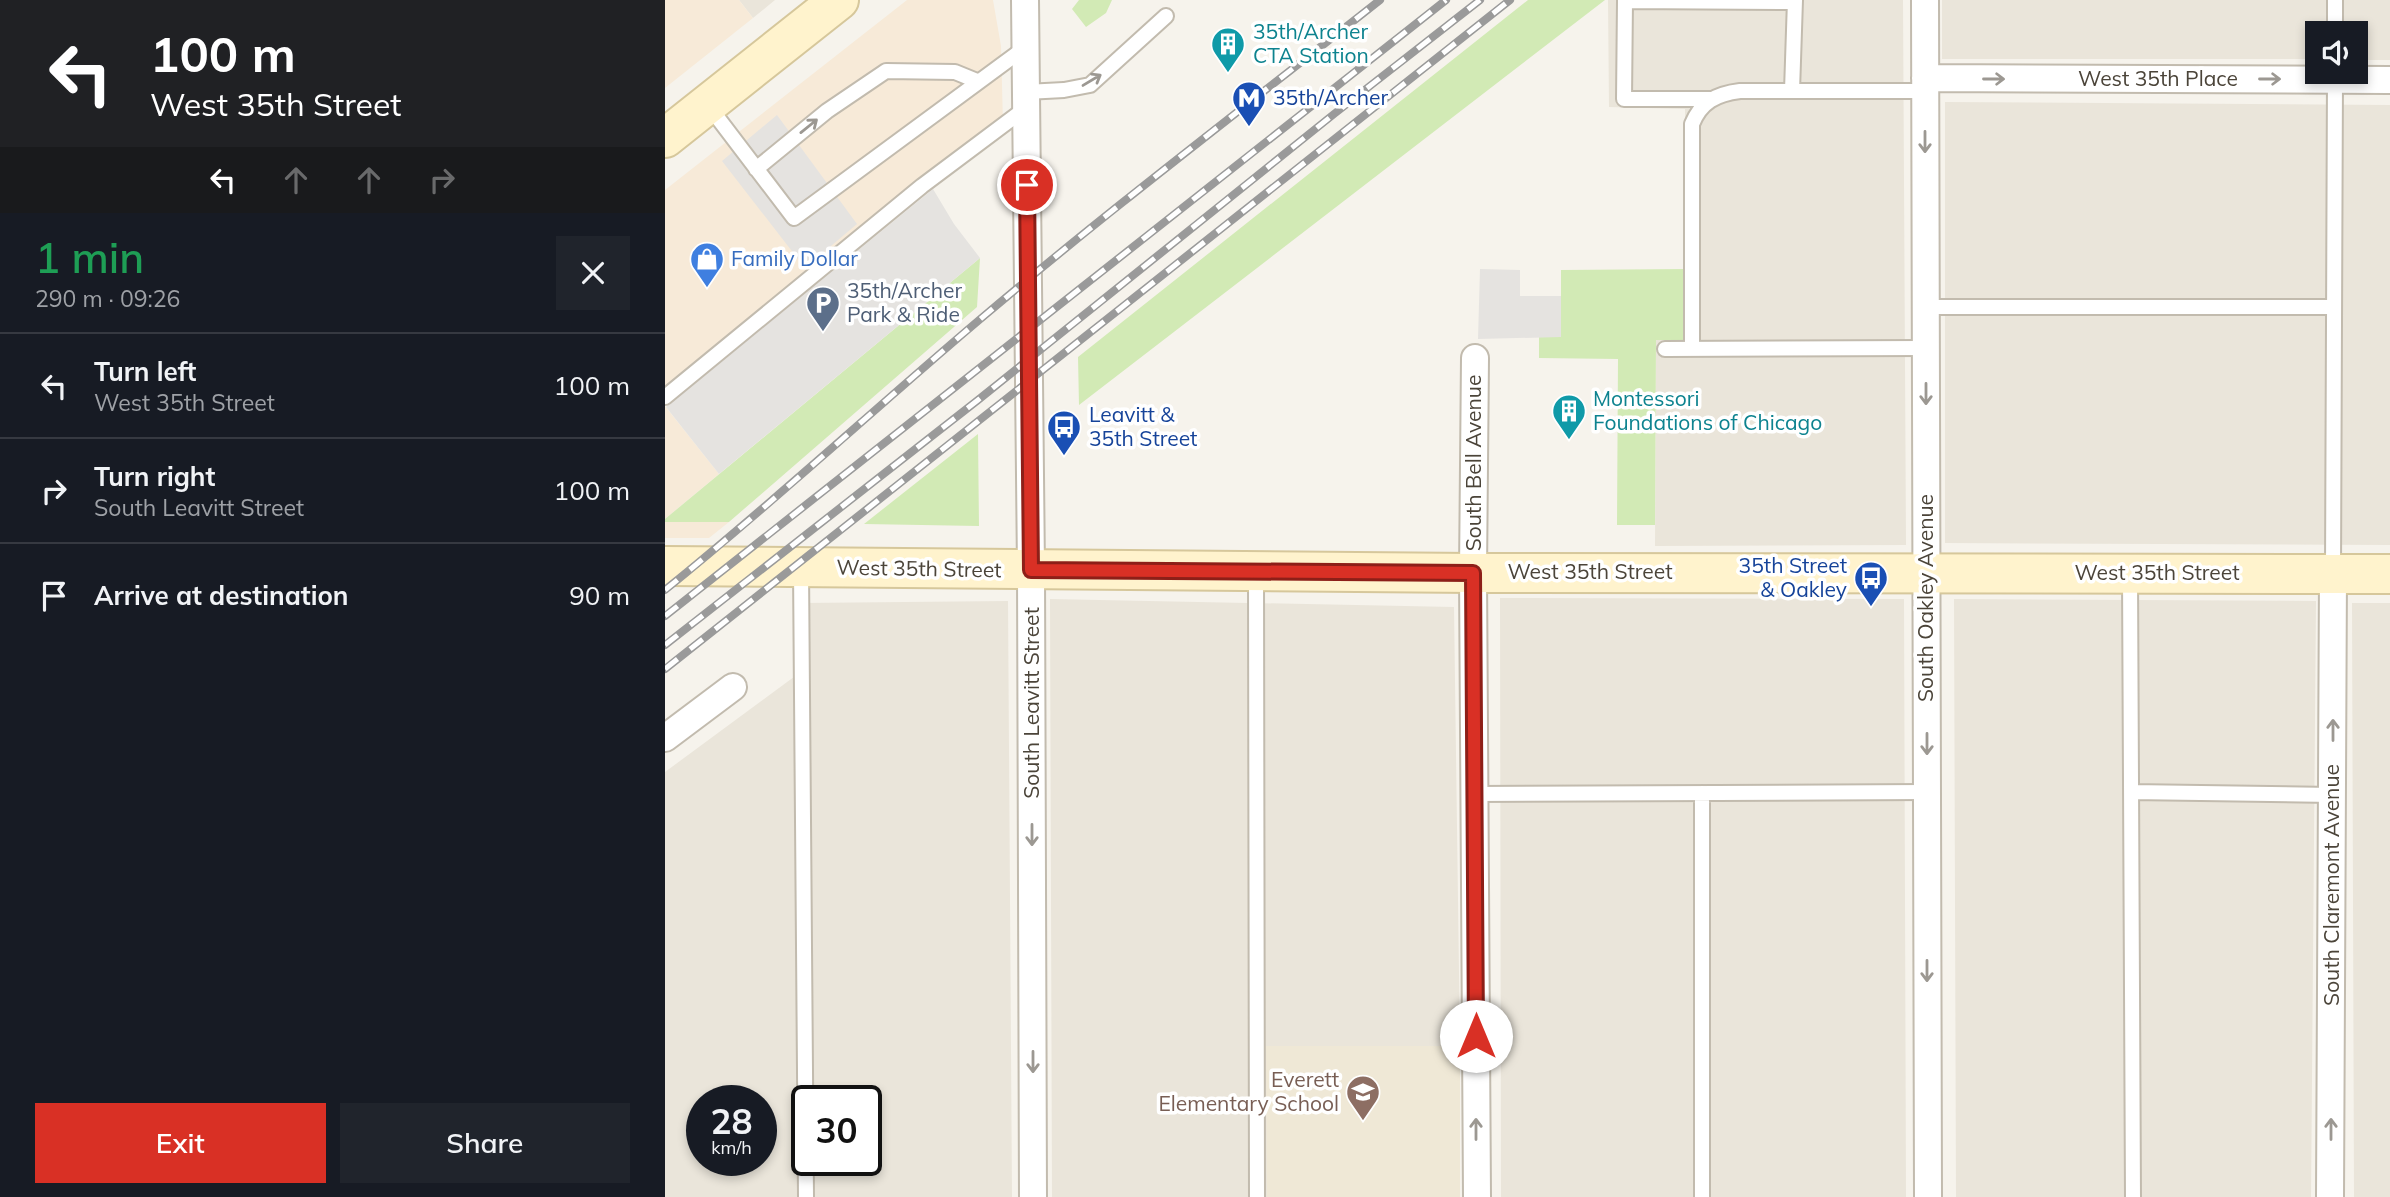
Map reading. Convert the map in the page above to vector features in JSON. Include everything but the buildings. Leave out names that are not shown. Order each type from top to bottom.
[{"type":"main road","points":[[665,138],[839,0]]},
{"type":"main road","name":"West 35th Street","points":[[665,566],[1473,573],[2390,574]]},
{"type":"street","name":"South Leavitt Street","points":[[1025,0],[1031,570],[1033,1197]]},
{"type":"street","name":"South Oakley Avenue","points":[[1925,0],[1928,1197]]},
{"type":"street","name":"West 35th Place","points":[[1925,85],[2305,77]]},
{"type":"street","name":"West 35th Place","points":[[2368,78],[2390,80]]},
{"type":"street","name":"South Bell Avenue","points":[[1475,358],[1473,573],[1477,1197]]},
{"type":"street","name":"South Claremont Avenue","points":[[2330,1197],[2333,573]]},
{"type":"street","points":[[665,738],[733,687]]},
{"type":"lane","points":[[2335,0],[2335,21]]},
{"type":"lane","points":[[1710,99],[1624,99],[1625,1],[1795,1],[1793,91]]},
{"type":"lane","points":[[665,397],[1026,100],[1090,85],[1166,16]]},
{"type":"lane","points":[[707,104],[794,218],[1026,47]]},
{"type":"lane","points":[[756,169],[827,111],[886,71],[955,72],[978,82]]},
{"type":"lane","points":[[2333,573],[2335,84]]},
{"type":"lane","points":[[1692,348],[1692,124],[1697,111],[1710,99],[1723,93],[1740,91],[1925,85]]},
{"type":"lane","points":[[1926,307],[2335,307]]},
{"type":"lane","points":[[1665,348],[1926,348]]},
{"type":"lane","points":[[801,568],[806,1197]]},
{"type":"lane","points":[[1256,571],[1257,1197]]},
{"type":"lane","points":[[2130,573],[2133,1197]]},
{"type":"lane","points":[[1475,794],[1927,792]]},
{"type":"lane","points":[[2131,792],[2332,794]]},
{"type":"lane","points":[[1702,793],[1702,1197]]},
{"type":"shaded area","points":[[665,0],[739,0],[753,18],[665,88]]},
{"type":"shaded area","points":[[739,0],[775,0],[753,18]]},
{"type":"shaded area","points":[[907,0],[993,0],[1001,46],[1003,124],[665,397],[665,190]]},
{"type":"shaded area","points":[[1608,0],[1903,0],[1906,545],[1655,546],[1656,340],[1685,340],[1685,109],[1609,107]]},
{"type":"shaded area","points":[[1942,0],[2390,0],[2390,60],[2368,60],[2368,21],[2305,21],[2305,59],[1942,59]]},
{"type":"shaded area","points":[[1945,102],[2390,105],[2390,545],[1945,543]]},
{"type":"shaded area","points":[[777,115],[857,224],[805,268],[722,161]]},
{"type":"shaded area","name":"35th/Archer Park & Ride","points":[[933,189],[954,224],[980,258],[719,474],[666,407]]},
{"type":"shaded area","points":[[1480,269],[1520,270],[1520,296],[1561,296],[1561,337],[1478,339]]},
{"type":"shaded area","points":[[665,406],[719,474],[665,519]]},
{"type":"shaded area","points":[[665,522],[729,522],[709,538],[665,538]]},
{"type":"shaded area","points":[[1500,598],[1904,599],[1906,1197],[1501,1197]]},
{"type":"shaded area","points":[[1050,599],[1454,607],[1460,1046],[1267,1046],[1267,1197],[1052,1197]]},
{"type":"shaded area","points":[[1954,599],[2316,601],[2311,1197],[1956,1197]]},
{"type":"shaded area","points":[[1008,601],[1012,1197],[665,1197],[665,772],[802,671],[802,603]]},
{"type":"shaded area","points":[[2352,603],[2390,603],[2390,1197],[2354,1197]]},
{"type":"shaded area","name":"Everett Elementary School","points":[[1266,1046],[1460,1046],[1460,1197],[1267,1197]]},
{"type":"green space","points":[[1079,0],[1112,0],[1106,13],[1086,27],[1072,9]]},
{"type":"green space","points":[[1528,0],[1605,0],[1079,405],[1078,357]]},
{"type":"green space","points":[[980,258],[977,307],[729,522],[665,522],[665,519]]},
{"type":"green space","points":[[1687,269],[1686,340],[1656,340],[1655,525],[1617,525],[1618,359],[1539,358],[1539,337],[1561,337],[1561,270]]},
{"type":"green space","points":[[978,434],[979,526],[864,524]]},
{"type":"railway","points":[[665,590],[1027,280],[1380,0]]},
{"type":"railway","points":[[665,616],[1446,0]]},
{"type":"railway","points":[[665,645],[978,400],[1480,0]]},
{"type":"railway","points":[[665,669],[1510,0]]},
{"type":"place","name":"35th/Archer CTA Station","points":[[1228,74]]},
{"type":"place","name":"35th/Archer","points":[[1249,128]]},
{"type":"place","name":"Family Dollar","points":[[707,289]]},
{"type":"place","name":"35th/Archer Park & Ride","points":[[823,333]]},
{"type":"place","name":"Montessori Foundations of Chicago","points":[[1569,441]]},
{"type":"place","name":"Leavitt & 35th Street","points":[[1064,457]]},
{"type":"place","name":"35th Street & Oakley","points":[[1871,608]]},
{"type":"place","name":"Everett Elementary School","points":[[1363,1122]]},
{"type":"route","points":[[1027,185],[1031,570],[1473,573],[1476,1036]]}]
